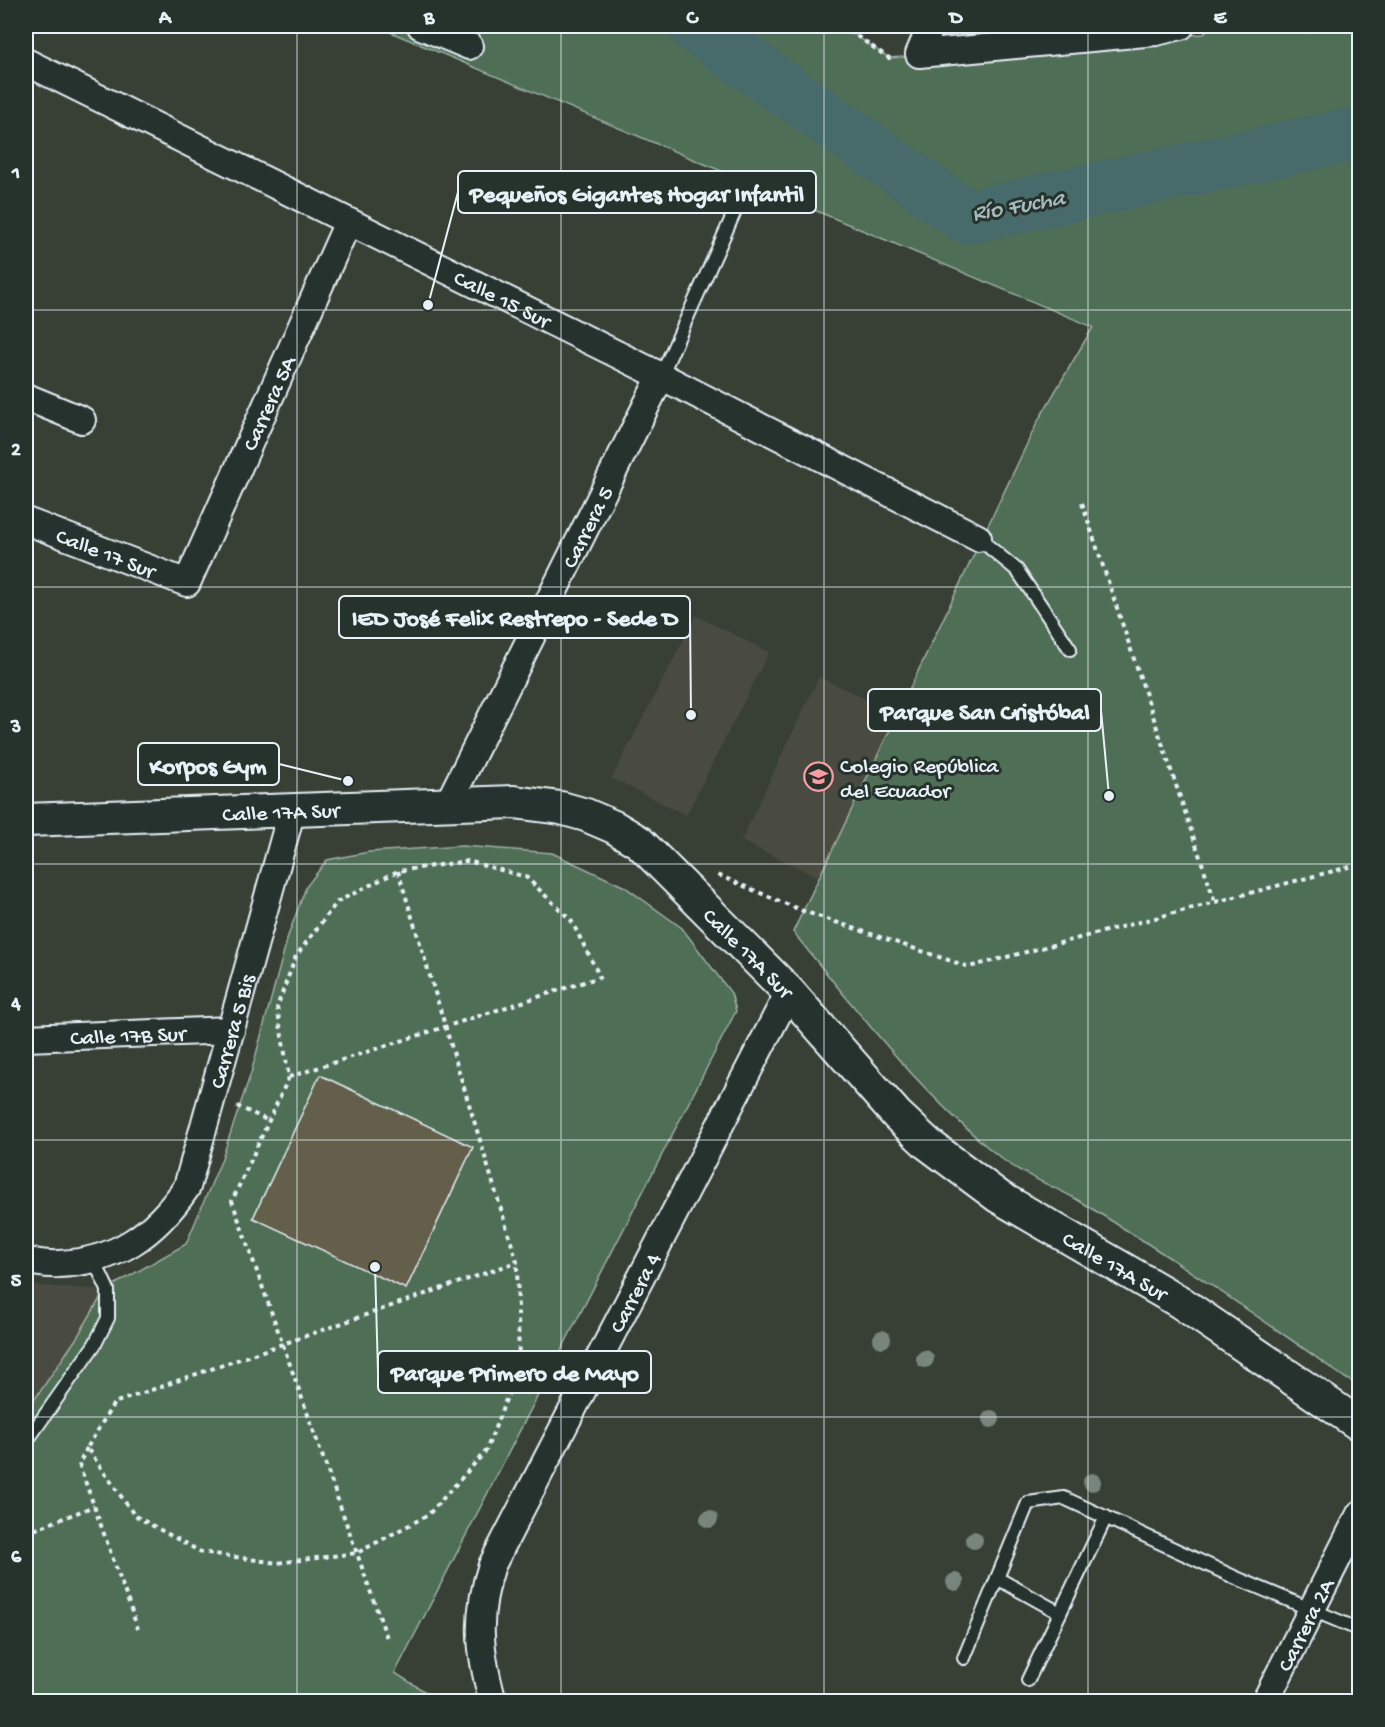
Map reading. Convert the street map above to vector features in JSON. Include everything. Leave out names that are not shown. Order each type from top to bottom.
[{"type":"street","points":[[421,26],[469,46]]},
{"type":"street","points":[[931,26],[919,54],[1156,32],[1179,27]]},
{"type":"street","name":"Calle 15 Sur","points":[[26,62],[662,376],[978,538]]},
{"type":"street","name":"Carrera 5A","points":[[187,583],[348,222]]},
{"type":"street","name":"Carrera 5","points":[[448,804],[662,376]]},
{"type":"street","points":[[26,397],[82,420]]},
{"type":"street","name":"Calle 17 Sur","points":[[26,521],[187,583]]},
{"type":"street","name":"Calle 17A Sur","points":[[26,820],[514,802],[561,808],[614,827],[639,842],[663,865],[789,992],[897,1114],[928,1144],[964,1173],[999,1197],[1180,1302],[1359,1425]]},
{"type":"street","name":"Carrera 5 Bis","points":[[26,1261],[57,1264],[94,1260],[120,1249],[142,1237],[170,1212],[187,1187],[292,810]]},
{"type":"street","name":"Carrera 4","points":[[493,1701],[483,1666],[480,1615],[484,1588],[492,1565],[789,992]]},
{"type":"street","name":"Calle 17B Sur","points":[[26,1038],[231,1030]]},
{"type":"street","name":"Carrera 2A","points":[[1265,1701],[1359,1514]]},
{"type":"lane","points":[[662,376],[739,202]]},
{"type":"lane","points":[[978,538],[1017,570],[1070,649]]},
{"type":"lane","points":[[26,1442],[94,1344],[108,1318],[108,1290],[94,1260]]},
{"type":"lane","points":[[964,1658],[1028,1503],[1064,1498],[1234,1577],[1359,1630]]},
{"type":"lane","points":[[1028,1680],[1106,1517]]},
{"type":"lane","points":[[997,1578],[1060,1613]]},
{"type":"path","points":[[842,26],[889,58],[919,54]]},
{"type":"path","points":[[1082,503],[1215,902]]},
{"type":"path","points":[[289,1077],[600,977],[571,920],[526,877],[468,861],[398,871],[337,902],[296,956],[277,1007],[289,1077],[232,1201],[388,1641]]},
{"type":"path","points":[[803,911],[969,968],[1359,864]]},
{"type":"path","points":[[87,1448],[135,1516],[201,1552],[277,1563],[357,1553],[428,1515],[486,1451],[519,1366],[517,1262],[398,871]]},
{"type":"path","points":[[138,1629],[80,1464],[114,1403],[517,1262]]},
{"type":"path","points":[[26,1533],[94,1506]]},
{"type":"shaded area","points":[[696,616],[769,652],[686,815],[612,778]]},
{"type":"shaded area","name":"Colegio República del Ecuador","points":[[819,677],[898,714],[820,878],[741,841]]},
{"type":"shaded area","points":[[26,1285],[105,1290],[78,1336],[26,1412]]},
{"type":"green space","points":[[376,26],[842,26],[889,58],[1204,34],[1209,26],[1284,26],[1308,33],[1311,26],[1359,26],[1359,1385],[1345,1378],[1148,1244],[1081,1202],[1019,1170],[1001,1158],[944,1107],[891,1051],[793,932],[1039,419],[1093,327]]},
{"type":"green space","points":[[462,846],[552,853],[625,887],[682,928],[731,993],[736,1011],[395,1673],[440,1701],[26,1702],[26,1412],[78,1336],[105,1290],[186,1244],[221,1161],[251,1073],[288,936],[306,887],[327,860],[369,852]]},
{"type":"building","points":[[320,1075],[473,1147],[406,1289],[253,1218]]},
{"type":"waterway","name":"Río Fucha","points":[[695,26],[967,217],[1343,136],[1360,137]]},
{"type":"place","name":"Pequeños Gigantes Hogar Infantil","points":[[428,305]]},
{"type":"place","name":"IED José Felix Restrepo - Sede D","points":[[691,715]]},
{"type":"place","name":"Colegio República del Ecuador","points":[[819,777]]},
{"type":"place","name":"Korpos Gym","points":[[348,781]]},
{"type":"place","name":"Parque San Cristóbal","points":[[1109,796]]},
{"type":"place","name":"Parque Primero de Mayo","points":[[375,1267]]}]
